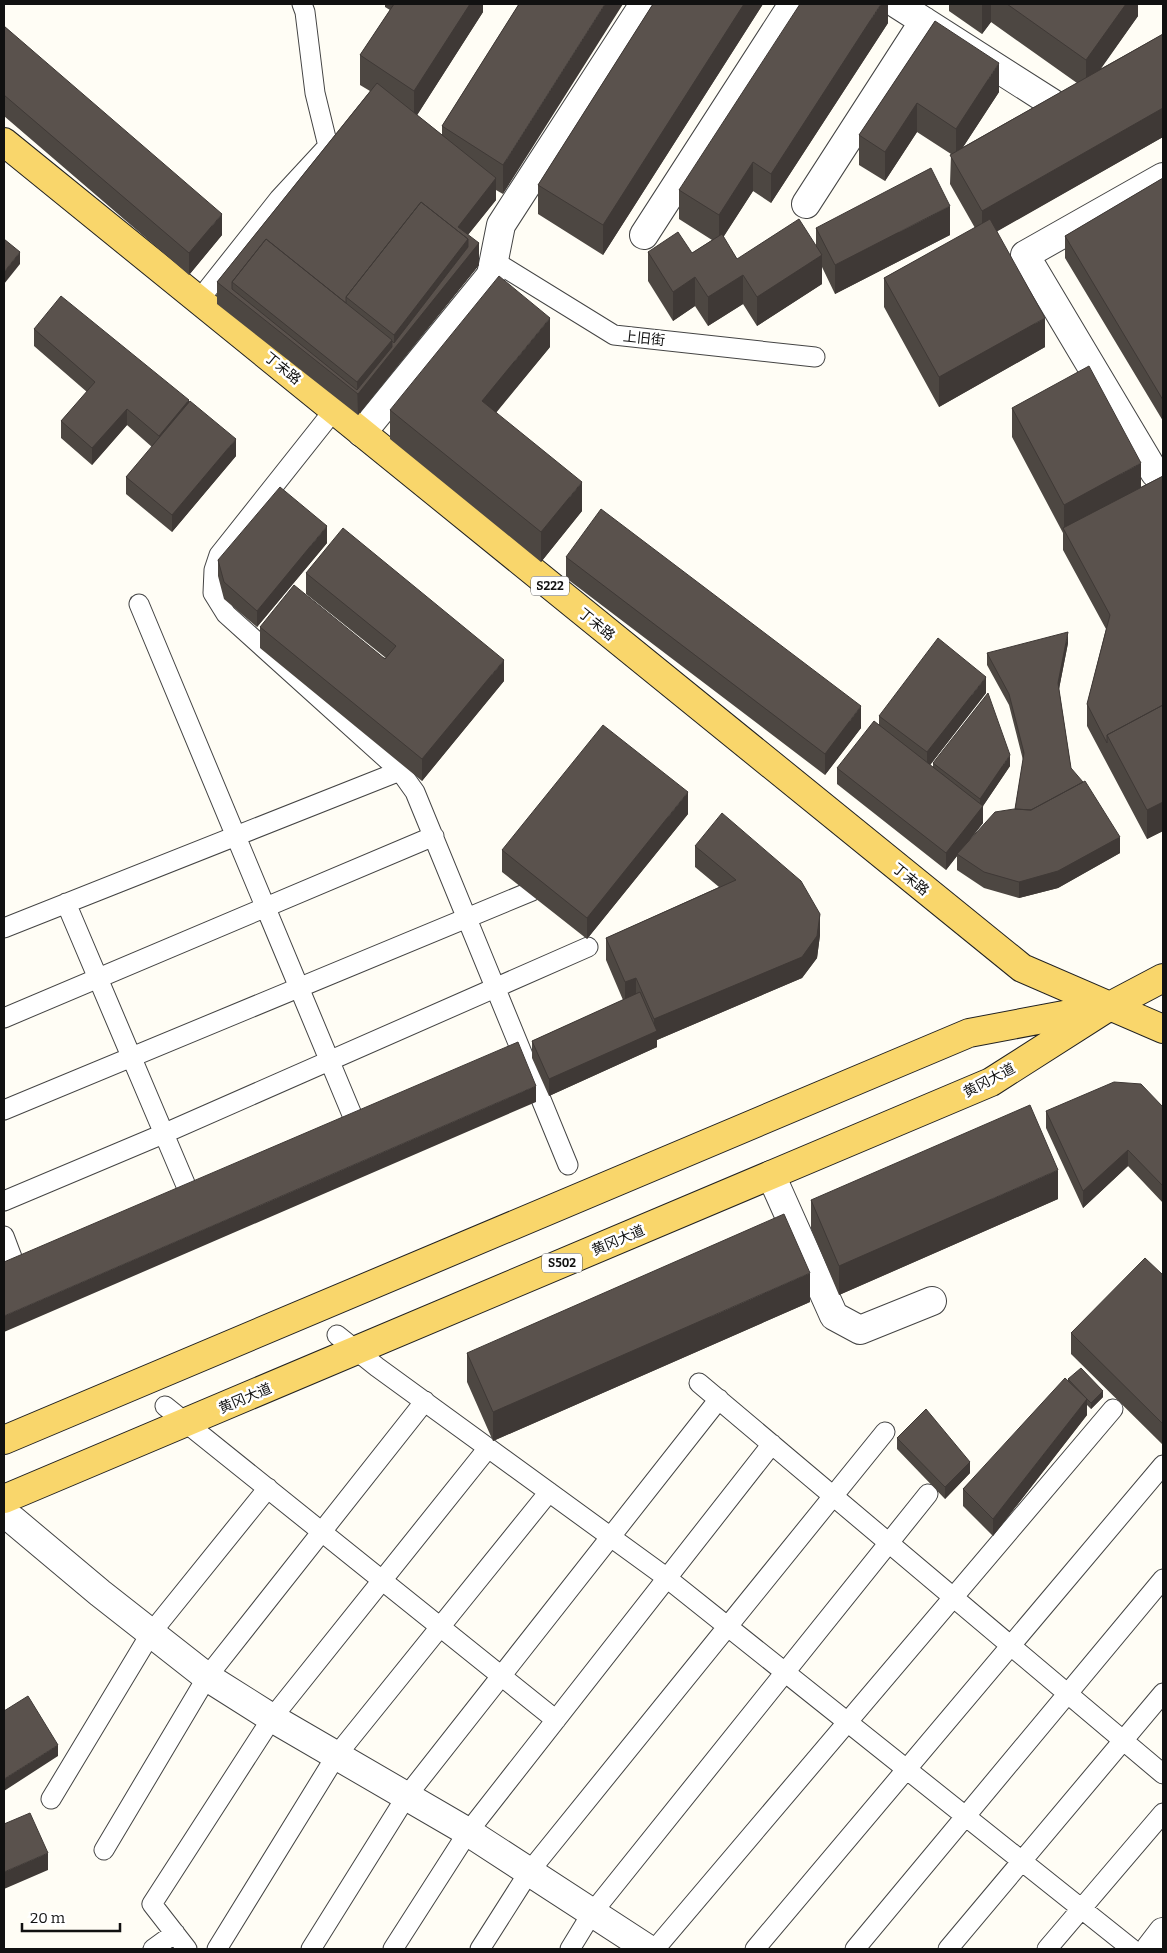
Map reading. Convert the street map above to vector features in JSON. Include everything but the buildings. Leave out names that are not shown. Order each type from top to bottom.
[{"type":"main road","name":"丁未路","points":[[4,142],[1022,968],[1110,1006]]},
{"type":"main road","name":"黄冈大道","points":[[4,1500],[991,1082],[1110,1006],[1163,978]]},
{"type":"main road","name":"黄冈大道","points":[[4,1440],[969,1033],[1110,1006]]},
{"type":"main road","name":"S222","points":[[1110,1006],[1163,1029]]},
{"type":"street","points":[[362,433],[492,268],[501,225],[644,4]]},
{"type":"street","points":[[644,235],[792,4]]},
{"type":"street","points":[[897,4],[1052,103]]},
{"type":"street","points":[[806,204],[924,21]]},
{"type":"street","points":[[1155,473],[1025,255],[1163,177]]},
{"type":"street","points":[[771,1175],[834,1316],[860,1330],[932,1301]]},
{"type":"street","points":[[4,1515],[13,1520],[100,1593],[206,1677],[336,1756],[468,1832],[648,1949]]},
{"type":"street","points":[[1150,1949],[1163,1932]]},
{"type":"lane","points":[[200,300],[279,199],[328,146],[315,93],[305,12],[302,4]]},
{"type":"lane","name":"上旧街","points":[[492,268],[614,334],[815,357]]},
{"type":"lane","points":[[334,410],[219,555],[214,570],[214,593],[226,614],[400,771],[415,792],[568,1165]]},
{"type":"lane","points":[[139,604],[353,1117]]},
{"type":"lane","points":[[4,928],[400,771]]},
{"type":"lane","points":[[4,1018],[434,836]]},
{"type":"lane","points":[[4,1110],[532,891]]},
{"type":"lane","points":[[66,903],[187,1188]]},
{"type":"lane","points":[[4,1201],[163,1134],[588,946]]},
{"type":"lane","points":[[499,1055],[535,1040]]},
{"type":"lane","points":[[335,1124],[371,1109]]},
{"type":"lane","points":[[169,1196],[204,1181]]},
{"type":"lane","points":[[4,1236],[8,1262],[32,1252]]},
{"type":"lane","points":[[337,1335],[425,1402],[667,1578],[1132,1949]]},
{"type":"lane","points":[[699,1383],[1163,1774]]},
{"type":"lane","points":[[312,1949],[406,1796],[719,1400]]},
{"type":"lane","points":[[104,1850],[206,1677],[425,1402]]},
{"type":"lane","points":[[165,1406],[502,1674],[556,1720]]},
{"type":"lane","points":[[655,1949],[1113,1409]]},
{"type":"lane","points":[[480,1949],[529,1872],[885,1432]]},
{"type":"lane","points":[[393,1949],[468,1832],[772,1444]]},
{"type":"lane","points":[[187,1949],[152,1904],[272,1718],[488,1448]]},
{"type":"lane","points":[[755,1949],[1163,1465]]},
{"type":"lane","points":[[51,1799],[151,1633],[268,1488]]},
{"type":"lane","points":[[217,1949],[336,1756],[549,1492]]},
{"type":"lane","points":[[570,1949],[592,1913],[928,1494]]},
{"type":"lane","points":[[855,1949],[1163,1579]]},
{"type":"lane","points":[[948,1949],[1163,1693]]},
{"type":"lane","points":[[1048,1949],[1163,1813]]},
{"type":"lane","points":[[153,1949],[175,1933]]}]
